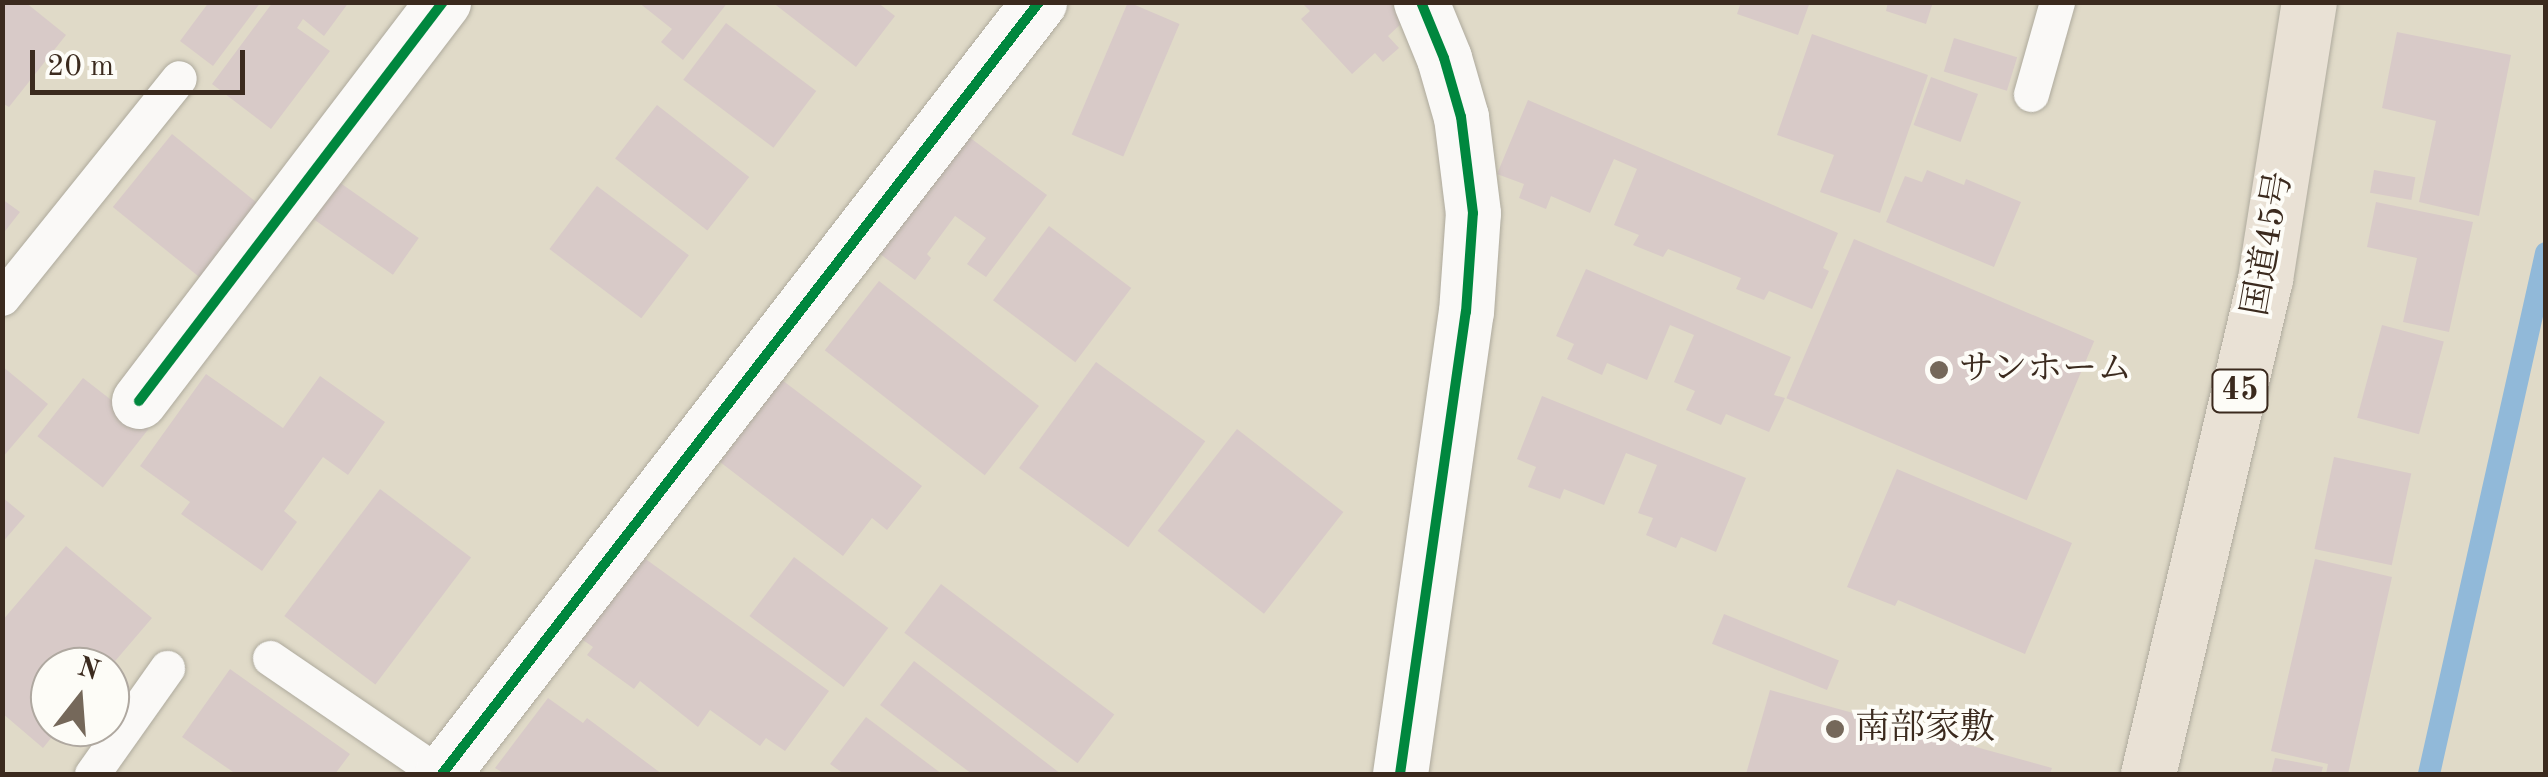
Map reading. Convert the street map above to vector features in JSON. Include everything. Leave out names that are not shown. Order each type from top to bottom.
[{"type":"highway","name":"国道45号","points":[[2148,774],[2265,279],[2309,2]]},
{"type":"street","points":[[139,401],[442,2]]},
{"type":"street","points":[[1400,774],[1466,312],[1473,213],[1460,117],[1444,58],[1421,2]]},
{"type":"street","points":[[441,774],[1031,5]]},
{"type":"lane","points":[[2031,94],[2057,2]]},
{"type":"lane","points":[[2,298],[178,78]]},
{"type":"lane","points":[[270,658],[441,774]]},
{"type":"lane","points":[[92,774],[167,668]]},
{"type":"building","points":[[2,2],[25,2],[66,35],[9,107],[2,103]]},
{"type":"building","points":[[209,2],[261,2],[213,66],[180,41]]},
{"type":"building","points":[[273,2],[349,2],[324,36],[303,19],[297,28],[330,51],[271,129],[212,84]]},
{"type":"building","points":[[638,2],[728,2],[683,60],[661,42],[672,29]]},
{"type":"building","points":[[772,2],[877,2],[895,16],[856,67]]},
{"type":"building","points":[[1128,2],[1180,24],[1123,156],[1072,135]]},
{"type":"building","points":[[1301,2],[1394,2],[1403,22],[1388,36],[1399,48],[1383,62],[1375,53],[1352,74],[1301,19],[1310,11]]},
{"type":"building","points":[[1741,2],[1810,2],[1798,35],[1737,14]]},
{"type":"building","points":[[1888,2],[1933,2],[1926,24],[1886,11]]},
{"type":"building","points":[[726,23],[816,91],[774,148],[683,80]]},
{"type":"building","points":[[2397,32],[2511,55],[2479,216],[2419,202],[2436,121],[2382,108]]},
{"type":"building","points":[[1812,34],[1928,75],[1880,213],[1820,192],[1834,155],[1777,135]]},
{"type":"building","points":[[1954,38],[2017,57],[2007,91],[1944,71]]},
{"type":"building","points":[[1931,77],[1978,94],[1961,142],[1914,125]]},
{"type":"building","points":[[1528,100],[1838,233],[1823,268],[1829,271],[1812,309],[1769,291],[1764,300],[1736,289],[1741,278],[1668,249],[1663,257],[1633,245],[1639,235],[1614,225],[1637,169],[1614,159],[1590,213],[1551,196],[1546,209],[1519,198],[1524,184],[1497,174]]},
{"type":"building","points":[[657,105],[749,177],[707,231],[615,159]]},
{"type":"building","points":[[957,128],[1047,195],[986,277],[967,264],[986,238],[955,216],[927,254],[931,258],[915,280],[868,245]]},
{"type":"building","points":[[172,134],[259,204],[200,278],[113,207]]},
{"type":"building","points":[[1927,170],[1964,185],[1966,179],[2021,202],[1994,267],[1886,222],[1905,176],[1922,182]]},
{"type":"building","points":[[2374,170],[2415,177],[2411,200],[2370,193]]},
{"type":"building","points":[[336,180],[419,238],[393,275],[310,217]]},
{"type":"building","points":[[597,186],[689,255],[641,318],[549,249]]},
{"type":"building","points":[[2,199],[20,212],[2,235]]},
{"type":"building","points":[[2376,202],[2473,222],[2449,332],[2403,322],[2417,258],[2367,247]]},
{"type":"building","points":[[1049,226],[1131,288],[1075,362],[993,300]]},
{"type":"building","name":"サンホーム","points":[[1854,239],[2094,341],[2027,500],[1786,398]]},
{"type":"building","points":[[1586,269],[1791,357],[1774,395],[1785,398],[1769,432],[1726,414],[1721,425],[1686,410],[1695,391],[1674,382],[1694,335],[1670,325],[1647,380],[1607,363],[1602,375],[1567,359],[1574,344],[1556,336]]},
{"type":"building","points":[[879,281],[1039,406],[985,475],[825,350]]},
{"type":"building","points":[[2382,325],[2444,342],[2419,434],[2357,418]]},
{"type":"building","points":[[1096,362],[1205,441],[1128,547],[1019,468]]},
{"type":"building","points":[[2,366],[48,404],[2,458]]},
{"type":"building","points":[[206,374],[283,428],[320,376],[385,422],[348,475],[323,457],[284,511],[297,522],[262,571],[181,514],[190,502],[140,466]]},
{"type":"building","points":[[83,378],[148,429],[103,487],[37,436]]},
{"type":"building","points":[[782,380],[922,486],[887,530],[872,518],[843,556],[720,462]]},
{"type":"building","points":[[1542,396],[1746,478],[1716,552],[1681,537],[1676,548],[1646,535],[1653,518],[1638,513],[1657,465],[1626,453],[1604,505],[1564,489],[1560,499],[1528,487],[1536,467],[1517,459]]},
{"type":"building","points":[[1237,429],[1343,512],[1264,614],[1158,531]]},
{"type":"building","points":[[2334,457],[2411,473],[2392,565],[2314,549]]},
{"type":"building","points":[[1897,469],[2072,543],[2025,654],[1898,600],[1895,606],[1847,587]]},
{"type":"building","points":[[380,489],[471,558],[375,685],[284,616]]},
{"type":"building","points":[[2,497],[25,516],[2,543]]},
{"type":"building","points":[[66,546],[152,618],[127,647],[30,647],[30,737],[2,713],[2,621]]},
{"type":"building","points":[[640,555],[829,691],[785,751],[766,738],[760,746],[710,710],[698,727],[640,681],[634,689],[587,655],[593,647],[580,638]]},
{"type":"building","points":[[794,557],[888,628],[844,687],[749,616]]},
{"type":"building","points":[[2315,559],[2392,577],[2348,774],[2326,774],[2328,764],[2271,751]]},
{"type":"building","points":[[941,584],[1114,715],[1078,763],[904,633]]},
{"type":"building","points":[[1724,614],[1839,660],[1827,690],[1712,644]]},
{"type":"building","points":[[914,661],[1061,774],[972,774],[880,705]]},
{"type":"building","points":[[230,669],[350,754],[335,774],[236,774],[182,737]]},
{"type":"building","name":"南部家敷","points":[[1770,690],[2052,768],[2050,774],[1746,774]]},
{"type":"building","points":[[548,698],[583,723],[587,718],[662,774],[505,774],[495,768]]},
{"type":"building","points":[[866,717],[942,774],[844,774],[830,764]]},
{"type":"building","points":[[2275,758],[2323,767],[2321,774],[2271,774]]},
{"type":"waterway","points":[[2429,774],[2546,253]]},
{"type":"cycle path","points":[[139,401],[443,2]]},
{"type":"cycle path","points":[[442,774],[1039,2]]},
{"type":"cycle path","points":[[1400,774],[1466,312],[1473,213],[1461,117],[1444,58],[1421,2]]},
{"type":"place","name":"サンホーム","points":[[1939,370]]},
{"type":"place","name":"南部家敷","points":[[1835,729]]}]
